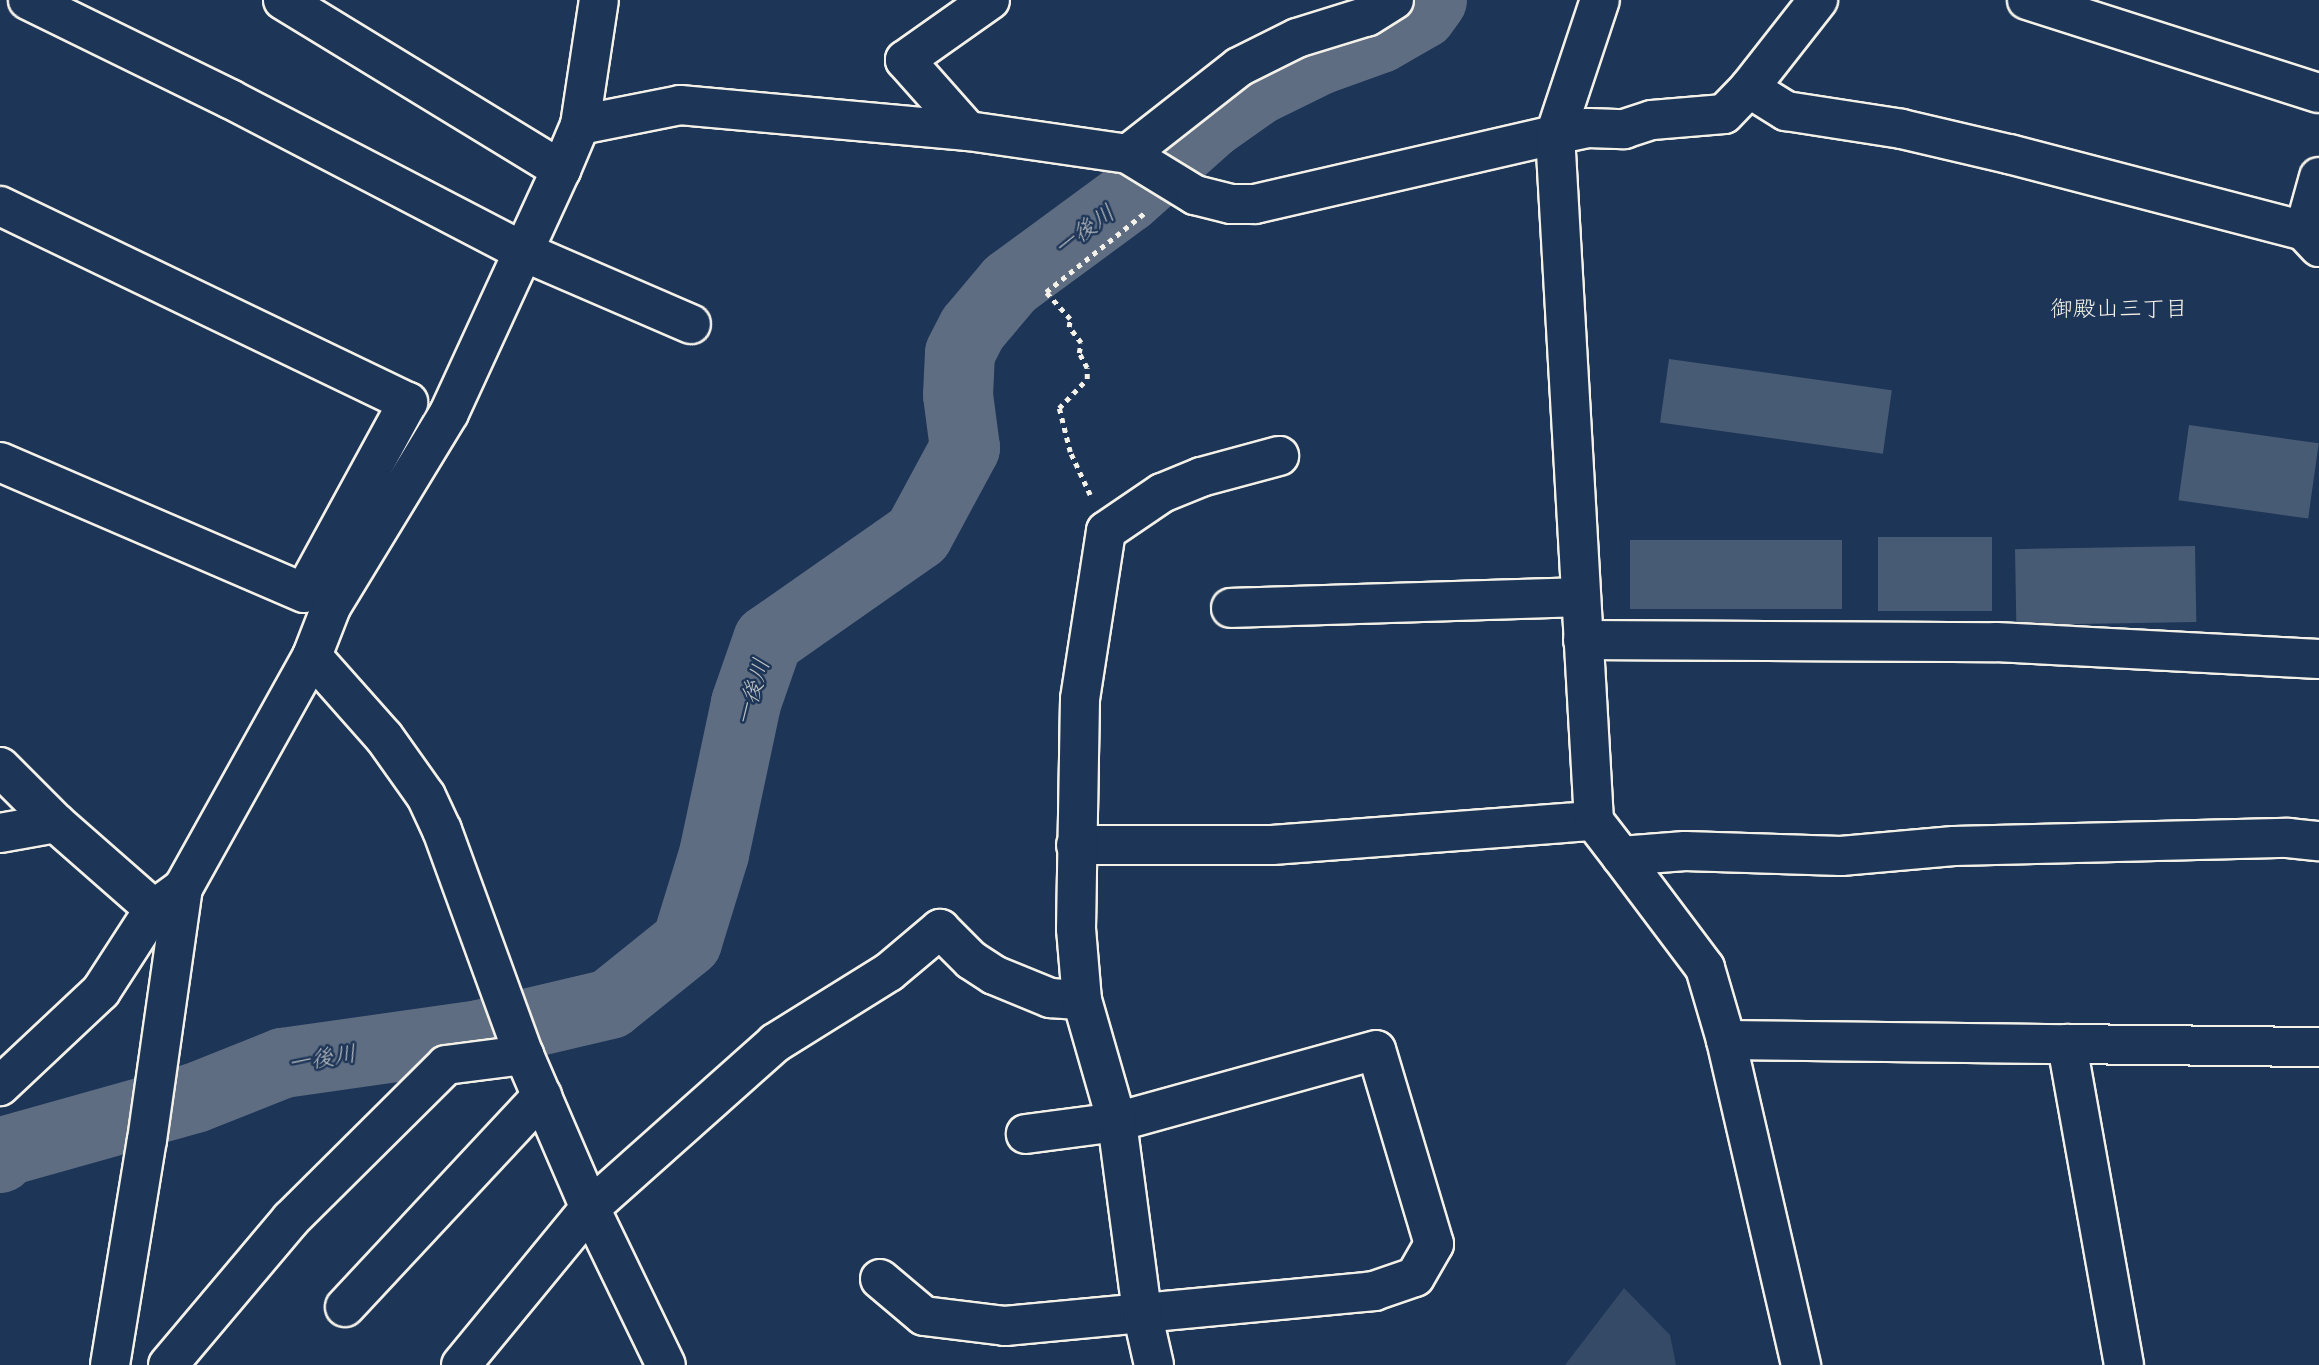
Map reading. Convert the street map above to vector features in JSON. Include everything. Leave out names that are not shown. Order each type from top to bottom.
[{"type":"street","points":[[28,0],[230,99],[522,251],[691,324]]},
{"type":"street","points":[[284,0],[561,170]]},
{"type":"street","points":[[968,131],[905,60],[990,0]]},
{"type":"street","points":[[1128,154],[1239,67],[1297,38],[1368,16],[1394,0]]},
{"type":"street","points":[[1600,0],[1555,135],[1594,821],[1705,968],[1726,1040],[1801,1365]]},
{"type":"street","points":[[580,125],[680,105],[968,131],[1128,154],[1178,186],[1213,201],[1255,204],[1588,128],[1624,129],[1652,120],[1724,114],[1749,88],[1818,0]]},
{"type":"street","points":[[2027,0],[2319,93]]},
{"type":"street","points":[[318,600],[449,413],[580,125],[599,4]]},
{"type":"street","points":[[1749,88],[1786,111],[1902,129],[2311,239],[2319,177]]},
{"type":"street","points":[[0,206],[408,402],[318,600],[312,656],[169,898],[101,991],[0,1086]]},
{"type":"street","points":[[1154,1365],[1142,1312],[1117,1122],[1082,1000],[1076,929],[1080,699],[1106,531],[1162,493],[1200,477],[1279,456]]},
{"type":"street","points":[[0,462],[318,600]]},
{"type":"street","points":[[1231,608],[1581,597]]},
{"type":"street","points":[[1583,640],[1996,642],[2319,659]]},
{"type":"street","points":[[312,656],[384,737],[426,796],[442,830],[523,1052],[590,1208],[666,1365]]},
{"type":"street","points":[[0,766],[56,823],[169,898]]},
{"type":"street","points":[[1076,845],[1272,845],[1594,821]]},
{"type":"street","points":[[0,833],[56,823]]},
{"type":"street","points":[[1620,856],[1685,851],[1841,856],[1954,846],[2288,838],[2319,841]]},
{"type":"street","points":[[110,1365],[155,1083],[169,898]]},
{"type":"street","points":[[461,1365],[590,1208],[775,1043],[889,972],[940,929],[971,960],[994,975],[1050,998],[1082,1000]]},
{"type":"street","points":[[1726,1040],[2319,1047]]},
{"type":"street","points":[[2067,1044],[2124,1365]]},
{"type":"street","points":[[880,1279],[924,1316],[1005,1326],[1374,1291],[1415,1277],[1434,1244],[1376,1050],[1117,1122],[1026,1134]]},
{"type":"street","points":[[168,1365],[291,1219],[446,1065],[523,1052]]},
{"type":"street","points":[[345,1307],[542,1096]]},
{"type":"path","points":[[1106,531],[1070,452],[1059,408],[1087,379],[1087,368],[1079,354],[1081,343],[1069,327],[1070,319],[1046,292],[1178,186]]},
{"type":"shaded area","points":[[1624,1288],[1670,1335],[1676,1365],[1565,1365]]},
{"type":"building","points":[[1669,359],[1892,390],[1883,454],[1660,422]]},
{"type":"building","points":[[2189,425],[2319,443],[2308,518],[2178,500]]},
{"type":"building","points":[[1878,537],[1992,537],[1992,611],[1878,611]]},
{"type":"building","points":[[1630,540],[1842,540],[1842,609],[1630,609]]},
{"type":"building","points":[[2195,546],[2196,622],[2016,625],[2015,549]]},
{"type":"waterway","name":"一後川","points":[[0,1158],[6,1151],[195,1098],[283,1063],[479,1035],[610,1004],[687,942],[714,854],[746,703],[768,640],[918,535],[965,448],[958,395],[960,353],[973,328],[1010,284],[1127,198],[1210,124],[1258,90],[1319,60],[1380,38],[1422,14],[1432,0]]},
{"type":"district","name":"御殿山三丁目","points":[[2119,308]]}]
